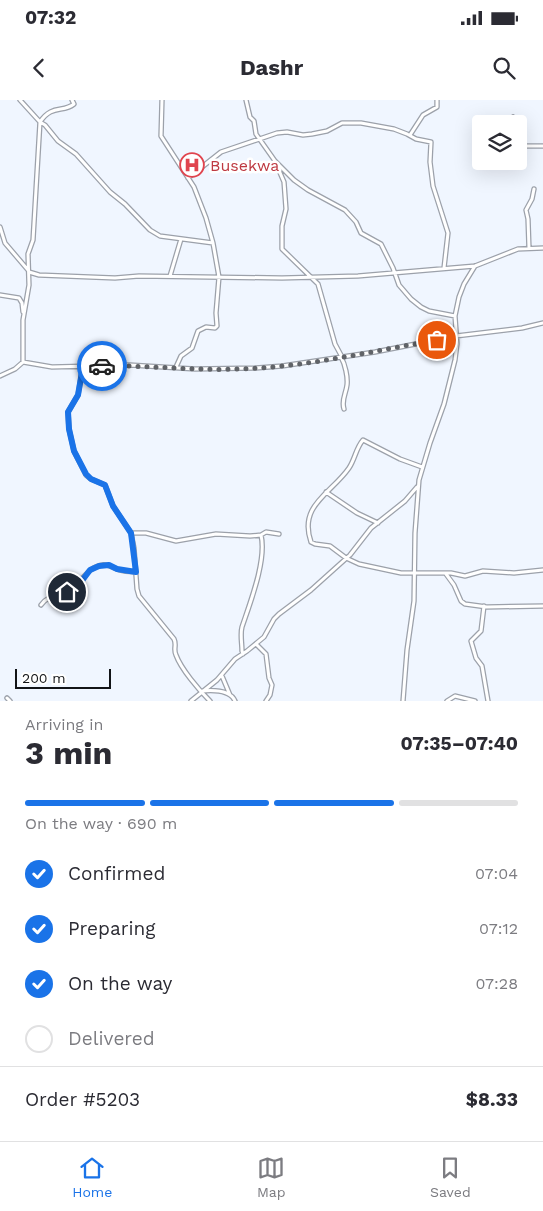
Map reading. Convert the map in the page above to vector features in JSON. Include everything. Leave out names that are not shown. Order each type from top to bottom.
[{"type":"street","points":[[20,100],[58,142],[76,154],[110,192],[125,204],[150,230],[160,236],[212,243]]},
{"type":"street","points":[[24,315],[28,297],[28,254],[34,240],[40,122],[44,116],[55,109],[72,106],[74,104],[72,100]]},
{"type":"street","points":[[162,100],[161,136],[188,178],[206,218],[219,278],[216,313],[217,326],[215,328],[206,327],[198,331],[192,348],[181,356],[176,367]]},
{"type":"street","points":[[246,100],[250,117],[254,121],[260,139],[275,161],[293,179],[310,191],[346,210],[356,222],[361,233],[380,244],[393,268],[396,281],[403,292],[429,311],[455,316]]},
{"type":"street","points":[[410,135],[423,115],[436,108],[437,100]]},
{"type":"street","points":[[188,178],[221,152],[282,132],[303,135],[320,133],[347,122],[394,129],[416,139],[431,142],[430,162],[433,186],[448,233],[444,268]]},
{"type":"street","points":[[527,146],[543,146]]},
{"type":"street","points":[[275,161],[285,186],[286,208],[282,226],[282,249],[319,286],[347,380],[343,400],[344,410]]},
{"type":"street","points":[[529,248],[526,210],[532,199],[534,189]]},
{"type":"street","points":[[0,227],[5,243],[29,271],[39,275],[115,278],[139,276],[286,278],[394,273],[475,266],[513,251],[543,248]]},
{"type":"street","points":[[170,276],[181,239]]},
{"type":"street","points":[[403,701],[407,650],[414,601],[414,533],[418,487],[422,467],[446,395],[457,349],[455,316],[461,291],[475,266]]},
{"type":"street","points":[[0,295],[19,298],[24,315],[23,362],[15,369],[0,376]]},
{"type":"street","points":[[23,362],[52,366],[176,367],[195,369],[240,369],[282,366],[456,336],[522,328],[543,323]]},
{"type":"street","points":[[83,366],[78,395],[68,416],[74,451],[88,477],[105,485],[113,506],[131,533],[139,596],[176,641],[174,651],[176,657],[201,692],[210,701]]},
{"type":"street","points":[[422,467],[383,451],[363,440],[348,470],[326,492],[309,516],[310,539],[315,544],[330,546],[346,558],[393,572],[465,576],[484,571],[514,573],[543,570]]},
{"type":"street","points":[[191,701],[222,675],[235,659],[256,644],[266,634],[274,619],[282,611],[306,594],[346,558],[367,532],[405,501],[418,487]]},
{"type":"street","points":[[326,492],[357,513],[378,523]]},
{"type":"street","points":[[131,533],[146,533],[176,542],[216,534],[247,536],[261,535],[266,532],[278,534]]},
{"type":"street","points":[[243,654],[242,628],[248,613],[262,552],[261,535]]},
{"type":"street","points":[[41,605],[45,600],[60,592],[70,590],[81,582],[90,570],[99,566],[109,565],[117,569],[136,572]]},
{"type":"street","points":[[445,574],[454,585],[462,602],[484,606],[543,606]]},
{"type":"street","points":[[484,606],[481,630],[471,641],[476,658],[482,666],[488,701]]},
{"type":"street","points":[[256,644],[266,654],[269,678],[272,685],[270,695],[266,701]]},
{"type":"street","points":[[222,675],[224,683],[235,701]]},
{"type":"street","points":[[201,692],[212,690],[230,695]]},
{"type":"street","points":[[447,701],[450,697],[455,696],[474,701]]},
{"type":"way so far","points":[[102,366],[130,365],[195,369],[273,367],[375,352],[437,340]]},
{"type":"place","name":"Busekwa","points":[[192,165]]},
{"type":"route","points":[[67,592],[81,582],[90,570],[99,566],[109,565],[117,569],[136,572],[131,533],[113,506],[105,485],[102,482],[91,479],[86,474],[74,451],[68,422],[68,412],[78,395],[83,366],[102,366]]}]
